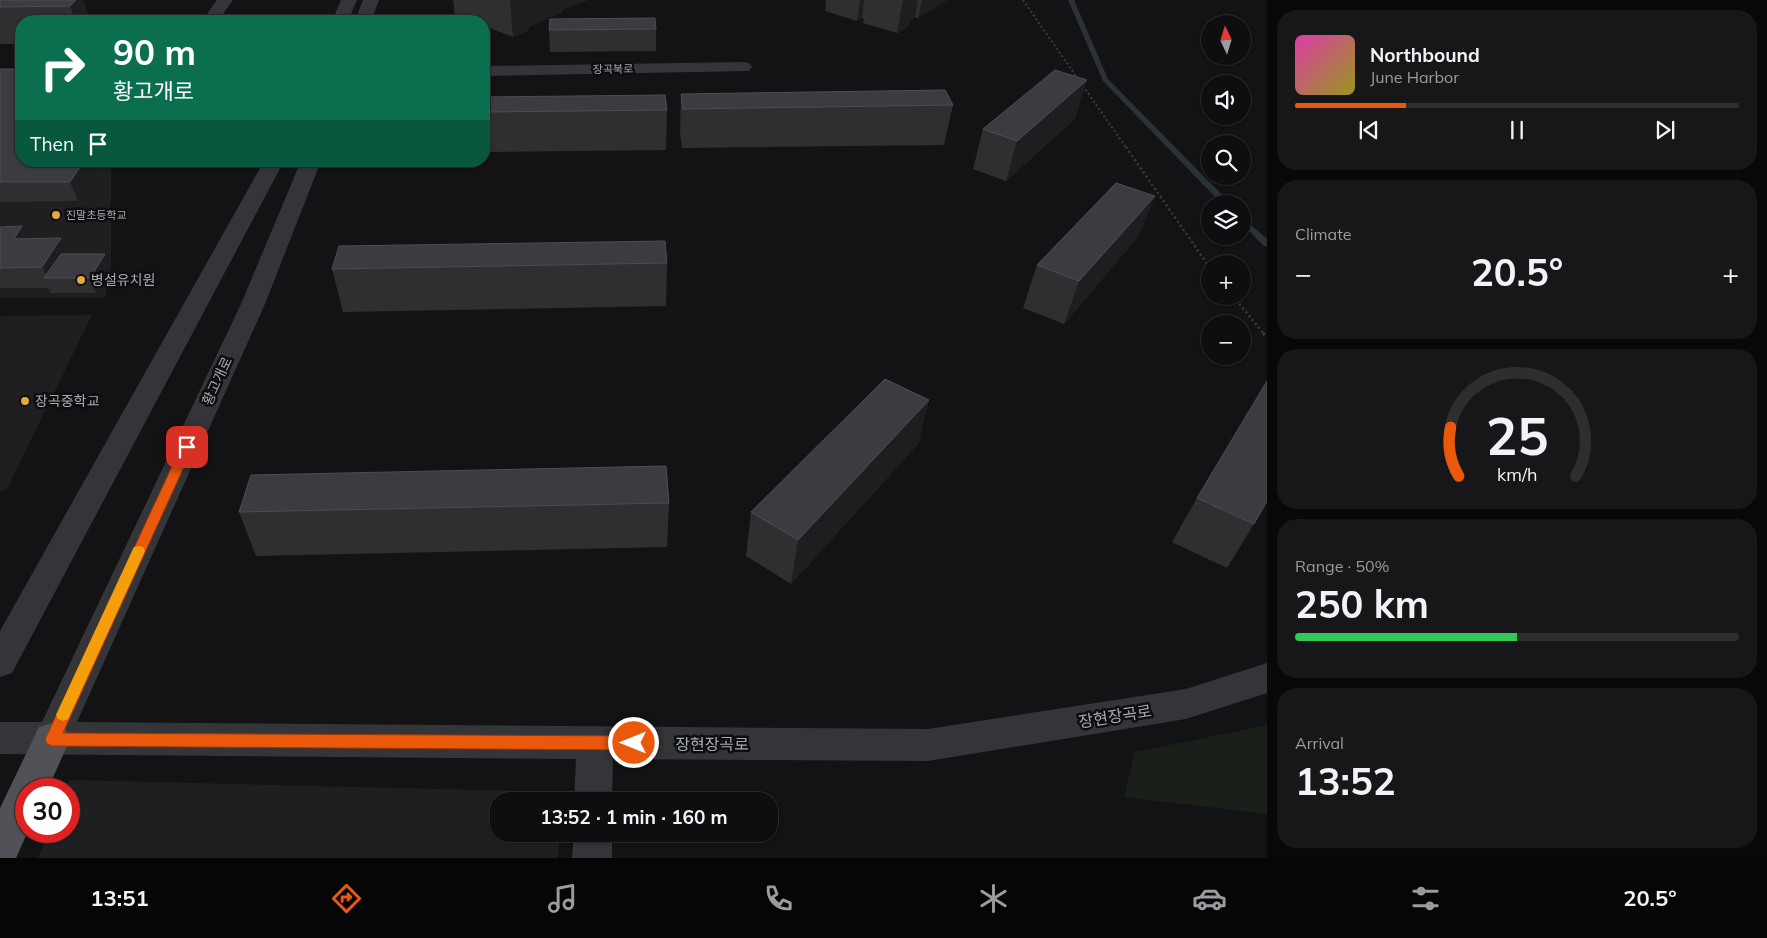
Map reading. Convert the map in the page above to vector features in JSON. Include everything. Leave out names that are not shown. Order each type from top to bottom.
[{"type":"main road","name":"황고개로","points":[[34,778],[52,739]]},
{"type":"main road","points":[[0,850],[15,818]]},
{"type":"street","points":[[214,15],[224,0]]},
{"type":"street","points":[[343,15],[349,0]]},
{"type":"street","points":[[365,15],[370,0]]},
{"type":"street","name":"장곡북로","points":[[490,71],[743,67]]},
{"type":"street","points":[[0,663],[271,167]]},
{"type":"street","name":"황고개로","points":[[52,739],[253,304],[309,167]]},
{"type":"street","name":"장현장곡로","points":[[0,738],[928,745],[1186,704],[1267,678]]},
{"type":"street","points":[[593,792],[595,743]]},
{"type":"street","points":[[592,858],[593,842]]},
{"type":"path","points":[[1023,0],[1201,255]]},
{"type":"path","points":[[1240,305],[1267,338]]},
{"type":"shaded area","name":"진말초등학교","points":[[0,88],[15,140],[15,167],[111,167],[111,268],[105,298],[0,298]]},
{"type":"shaded area","name":"장곡중학교","points":[[92,315],[8,487],[0,492],[0,316]]},
{"type":"shaded area","points":[[1267,725],[1267,814],[1124,797],[1135,752]]},
{"type":"shaded area","points":[[80,780],[562,792],[490,792],[490,842],[559,842],[558,858],[38,858],[44,843],[80,843]]},
{"type":"building","points":[[0,0],[76,0],[70,6],[0,7]]},
{"type":"building","points":[[655,18],[656,29],[549,30],[550,19]]},
{"type":"building","points":[[0,69],[15,69],[15,167],[80,167],[70,182],[0,182]]},
{"type":"building","points":[[1055,70],[1087,80],[1017,141],[983,129]]},
{"type":"building","points":[[945,90],[953,105],[683,109],[681,94]]},
{"type":"building","points":[[665,95],[667,110],[490,112],[490,97]]},
{"type":"building","points":[[1116,183],[1155,196],[1079,281],[1037,265]]},
{"type":"building","points":[[22,226],[14,239],[61,238],[42,267],[0,268],[0,227]]},
{"type":"building","points":[[665,241],[667,263],[332,269],[339,246]]},
{"type":"building","points":[[61,254],[105,254],[90,278],[44,278]]},
{"type":"building","points":[[885,379],[929,400],[798,540],[751,512]]},
{"type":"building","points":[[1267,381],[1267,501],[1254,524],[1197,498]]},
{"type":"building","points":[[666,466],[669,503],[239,512],[251,475]]},
{"type":"waterway","points":[[1071,0],[1105,80],[1218,195]]},
{"type":"waterway","points":[[1251,228],[1267,244]]},
{"type":"slow traffic","points":[[63,715],[139,551]]},
{"type":"place","name":"진말초등학교","points":[[56,215]]},
{"type":"place","name":"병설유치원","points":[[81,280]]},
{"type":"place","name":"장곡중학교","points":[[25,401]]},
{"type":"route","points":[[187,447],[52,739],[634,743]]}]
